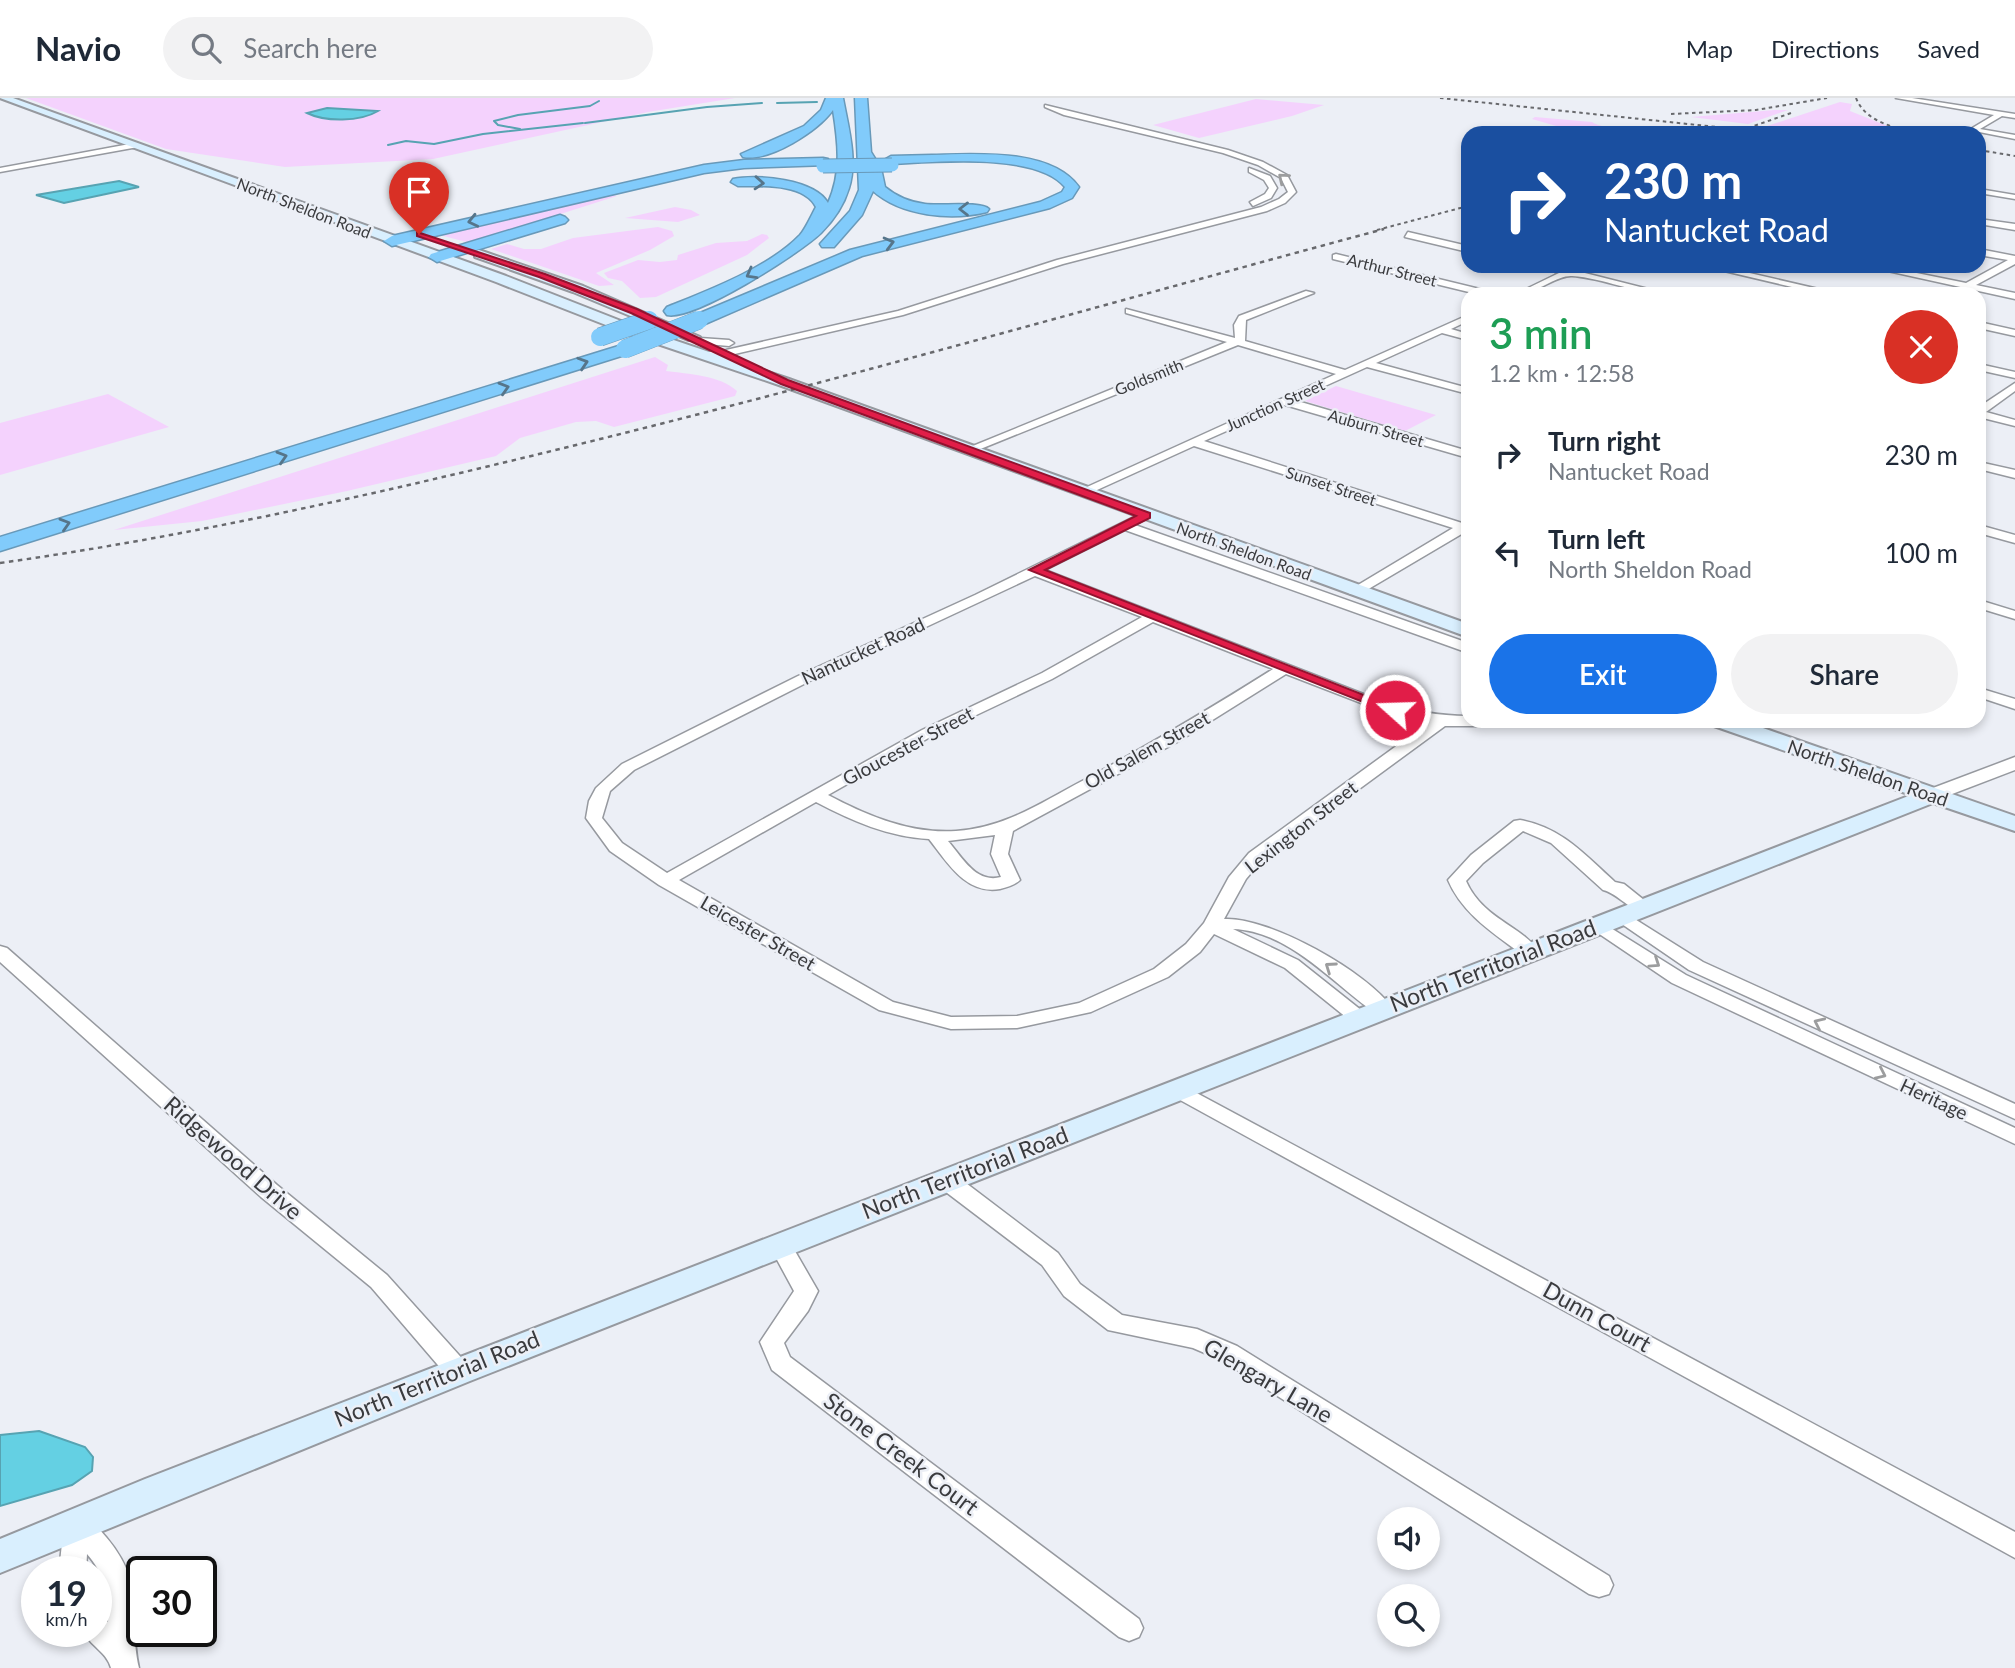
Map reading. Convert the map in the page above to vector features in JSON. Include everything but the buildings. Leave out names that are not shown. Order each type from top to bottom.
[{"type":"highway","points":[[396,234],[419,234],[618,187],[778,145],[819,122],[835,98]]},
{"type":"highway","points":[[160,473],[599,327],[673,311],[751,275],[808,236],[836,204],[844,182],[842,137],[835,98]]},
{"type":"highway","points":[[735,304],[811,258],[857,212],[866,190],[861,98]]},
{"type":"highway","points":[[865,154],[874,168],[878,189],[893,200],[914,205],[960,210],[1007,207],[1041,198],[1053,188],[1044,176],[1007,166],[891,162]]},
{"type":"highway","points":[[0,544],[625,349],[856,253],[1053,203],[1067,195],[1072,187],[1067,178],[1053,170],[1020,162],[967,159],[720,166],[618,187]]},
{"type":"highway","points":[[438,257],[706,174],[823,164]]},
{"type":"highway","points":[[596,208],[694,184],[774,184],[805,190],[821,201],[822,210],[808,236]]},
{"type":"main road","name":"North Sheldon Road","points":[[4,98],[369,232],[396,234],[438,257],[535,293],[599,327],[726,353],[784,382]]},
{"type":"main road","name":"North Sheldon Road","points":[[219,175],[334,204],[313,212]]},
{"type":"main road","name":"North Sheldon Road","points":[[419,234],[530,271],[627,308],[702,348],[784,382],[1461,629]]},
{"type":"main road","points":[[501,279],[530,281],[536,278],[530,271]]},
{"type":"main road","points":[[535,293],[548,288],[561,288],[603,303],[627,308],[621,317],[599,327]]},
{"type":"main road","name":"North Sheldon Road","points":[[1742,728],[2015,824]]},
{"type":"main road","name":"North Territorial Road","points":[[0,1556],[458,1371],[1932,795]]},
{"type":"street","points":[[1899,98],[2015,116]]},
{"type":"street","points":[[726,353],[892,315],[1060,262],[1273,205],[1292,192],[1291,183],[1278,172],[1249,160],[1153,132],[1073,117],[1047,106]]},
{"type":"street","points":[[1980,126],[2015,107]]},
{"type":"street","points":[[1986,132],[2015,137]]},
{"type":"street","points":[[702,348],[880,309],[1047,258],[1256,202],[1271,193],[1272,183],[1263,176],[1192,143]]},
{"type":"street","points":[[0,170],[135,145]]},
{"type":"street","points":[[1233,162],[1249,160]]},
{"type":"street","points":[[1986,192],[2015,197]]},
{"type":"street","points":[[1256,202],[1273,205]]},
{"type":"street","points":[[1986,222],[2015,228]]},
{"type":"street","points":[[1144,232],[1157,237]]},
{"type":"street","points":[[1408,235],[1461,247]]},
{"type":"street","points":[[1986,254],[2015,260]]},
{"type":"street","name":"Arthur Street","points":[[1336,257],[1461,287]]},
{"type":"street","points":[[1047,258],[1060,262]]},
{"type":"street","points":[[1968,286],[2015,260]]},
{"type":"street","points":[[1537,287],[1568,273],[1631,287]]},
{"type":"street","points":[[1739,273],[1803,287]]},
{"type":"street","points":[[1904,273],[1973,287]]},
{"type":"street","points":[[943,290],[957,295]]},
{"type":"street","points":[[1986,290],[2015,296]]},
{"type":"street","points":[[1237,342],[1241,339],[1239,325],[1242,318],[1309,293]]},
{"type":"street","points":[[1129,311],[1345,373]]},
{"type":"street","points":[[822,321],[832,327]]},
{"type":"street","name":"Junction Street","points":[[1082,492],[1461,321]]},
{"type":"street","points":[[1986,327],[2015,333]]},
{"type":"street","points":[[1441,330],[1461,335]]},
{"type":"street","name":"Goldsmith","points":[[969,450],[1237,342]]},
{"type":"street","points":[[1367,363],[1461,389]]},
{"type":"street","points":[[1986,369],[2015,375]]},
{"type":"street","points":[[1986,408],[2015,386]]},
{"type":"street","name":"Auburn Street","points":[[1284,401],[1461,453]]},
{"type":"street","points":[[1986,415],[2015,423]]},
{"type":"street","name":"Sunset Street","points":[[1194,442],[1461,525]]},
{"type":"street","points":[[1986,467],[2015,474]]},
{"type":"street","name":"Nantucket Road","points":[[594,806],[598,794],[610,781],[653,753],[1146,515]]},
{"type":"street","points":[[1125,526],[1461,646]]},
{"type":"street","points":[[1355,591],[1461,530]]},
{"type":"street","points":[[1986,531],[2015,539]]},
{"type":"street","points":[[1035,570],[1379,705],[1412,716],[1461,721]]},
{"type":"street","points":[[1986,606],[2015,615]]},
{"type":"street","name":"Gloucester Street","points":[[666,881],[927,733],[1048,676],[1154,616]]},
{"type":"street","name":"Old Salem Street","points":[[817,796],[881,826],[936,837],[973,835],[1006,828],[1174,738],[1285,668]]},
{"type":"street","points":[[1986,694],[2015,704]]},
{"type":"street","name":"Lexington Street","points":[[951,1023],[1017,1022],[1084,1008],[1161,973],[1193,948],[1212,925],[1238,877],[1255,857],[1441,721]]},
{"type":"street","points":[[1932,795],[2015,763]]},
{"type":"street","name":"Leicester Street","points":[[594,806],[594,818],[616,847],[666,881],[886,1006],[951,1023]]},
{"type":"street","name":"Heritage","points":[[1531,952],[1472,905],[1460,891],[1458,880],[1477,859],[1520,825],[1532,826],[1557,840],[1609,886],[1606,892],[1679,979],[1733,994],[1868,1046],[2015,1112]]},
{"type":"street","points":[[936,837],[973,881],[985,886],[999,885],[1011,880],[998,849],[1006,828]]},
{"type":"street","points":[[1212,925],[1232,938],[1267,950],[1371,1013]]},
{"type":"street","name":"Ridgewood Drive","points":[[0,952],[269,1191],[379,1282],[458,1371]]},
{"type":"street","name":"Heritage","points":[[1733,994],[1854,1061],[2015,1137]]},
{"type":"street","points":[[1854,1061],[1868,1046]]},
{"type":"street","name":"Dunn Court","points":[[1178,1090],[2015,1546]]},
{"type":"street","name":"Glengary Lane","points":[[946,1180],[1050,1259],[1072,1290],[1116,1323],[1197,1339],[1229,1353],[1599,1585]]},
{"type":"street","name":"Stone Creek Court","points":[[780,1245],[806,1291],[801,1306],[781,1327],[772,1342],[782,1363],[1129,1628]]},
{"type":"street","points":[[74,1556],[77,1524]]},
{"type":"street","points":[[77,1524],[109,1558],[122,1599],[123,1660]]},
{"type":"shaded area","points":[[26,98],[735,98],[648,112],[433,159],[285,167],[166,149]]},
{"type":"shaded area","points":[[1256,99],[1324,105],[1292,116],[1199,138],[1153,125]]},
{"type":"shaded area","points":[[1840,102],[1852,104],[1850,111],[1888,126],[1767,126]]},
{"type":"shaded area","points":[[1788,110],[1748,124],[1691,117]]},
{"type":"shaded area","points":[[1535,117],[1592,122],[1603,126],[1556,126],[1532,119]]},
{"type":"shaded area","points":[[617,196],[470,243],[440,235]]},
{"type":"shaded area","points":[[675,207],[700,215],[678,222],[625,218]]},
{"type":"shaded area","points":[[658,227],[672,231],[674,236],[650,250],[596,273],[614,285],[599,286],[491,249],[507,244],[524,249],[541,249],[573,238]]},
{"type":"shaded area","points":[[762,234],[769,238],[747,255],[656,297],[640,298],[622,281],[608,278],[604,273],[638,260],[677,260],[678,255],[716,243],[747,241]]},
{"type":"shaded area","points":[[655,357],[668,365],[666,371],[703,376],[722,382],[737,391],[735,396],[614,427],[596,421],[576,422],[520,438],[496,456],[347,491],[202,521],[114,530]]},
{"type":"shaded area","points":[[1336,386],[1436,415],[1405,431],[1305,401]]},
{"type":"shaded area","points":[[108,394],[169,427],[0,475],[0,423]]},
{"type":"water","points":[[327,108],[378,111],[371,115],[342,120],[307,113]]},
{"type":"water","points":[[119,181],[139,187],[64,203],[36,195]]},
{"type":"water","points":[[39,1431],[85,1447],[93,1457],[92,1471],[72,1485],[0,1506],[0,1435]]},
{"type":"waterway","points":[[520,129],[498,125],[494,121],[518,115],[590,106],[599,101]]},
{"type":"waterway","points":[[777,103],[817,102]]},
{"type":"waterway","points":[[585,123],[707,107],[762,103]]},
{"type":"waterway","points":[[388,145],[406,141],[434,144],[483,134],[583,123]]},
{"type":"railway","points":[[1440,98],[1707,126]]},
{"type":"railway","points":[[1671,114],[1756,110],[1827,98]]},
{"type":"railway","points":[[1856,98],[1872,117],[1890,126]]},
{"type":"railway","points":[[1754,126],[1794,112]]},
{"type":"railway","points":[[1986,151],[2015,156]]},
{"type":"railway","points":[[1377,230],[1461,208]]},
{"type":"railway","points":[[0,563],[215,527],[497,464],[772,395],[1384,229]]},
{"type":"route","points":[[419,234],[542,275],[634,311],[784,382],[1146,515],[1035,570],[1395,710]]}]
